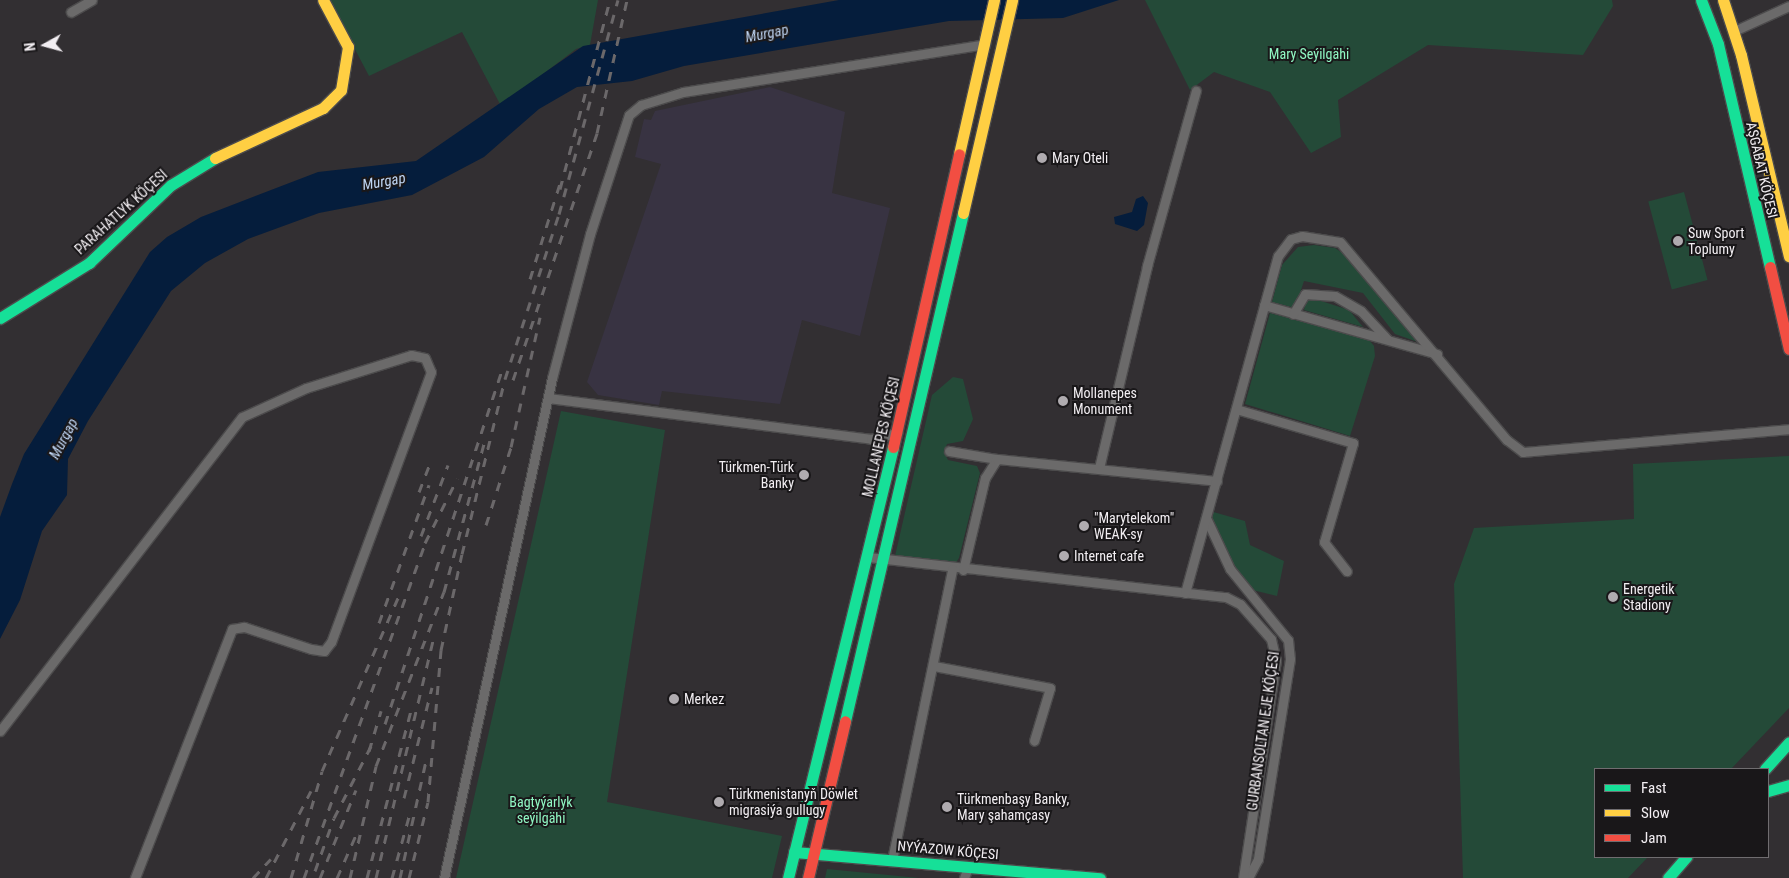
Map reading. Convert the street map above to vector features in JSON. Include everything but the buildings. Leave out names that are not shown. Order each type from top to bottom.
[{"type":"street","points":[[71,12],[92,0]]},
{"type":"street","name":"PARAHATLYK KÖÇESI","points":[[0,318],[90,263],[171,185],[226,151],[323,108],[341,90],[348,47],[323,0]]},
{"type":"street","name":"MOLLANEPES KÖÇESI","points":[[788,878],[897,434],[994,0]]},
{"type":"street","name":"MOLLANEPES KÖÇESI","points":[[808,878],[1012,0]]},
{"type":"street","name":"AŞGABAT KÖÇESI","points":[[1701,0],[1718,44],[1789,348]]},
{"type":"street","name":"AŞGABAT KÖÇESI","points":[[1723,0],[1734,31],[1789,256]]},
{"type":"street","points":[[1734,31],[1789,6]]},
{"type":"street","points":[[444,878],[548,398],[622,127],[640,105],[683,92],[985,44]]},
{"type":"street","points":[[1099,468],[1147,266],[1196,91]]},
{"type":"street","points":[[1185,593],[1207,520],[1264,305],[1285,245],[1302,236],[1333,238],[1438,354],[1507,440],[1523,452],[1789,429]]},
{"type":"street","points":[[1293,314],[1305,294],[1335,296],[1361,311],[1387,340]]},
{"type":"street","points":[[1264,305],[1438,354]]},
{"type":"street","points":[[0,731],[242,417],[306,388],[411,355],[425,358],[431,372],[331,642],[324,651],[311,650],[244,627],[232,629],[135,878]]},
{"type":"street","points":[[548,398],[871,439],[897,434]]},
{"type":"street","points":[[1236,408],[1353,443],[1324,542],[1347,571]]},
{"type":"street","points":[[949,451],[997,459],[1217,481]]},
{"type":"street","points":[[963,570],[985,478],[997,459]]},
{"type":"street","name":"GURBANSOLTAN EJE KÖÇESI","points":[[1207,520],[1230,569],[1288,640],[1290,659],[1258,859],[1248,878]]},
{"type":"street","name":"GURBANSOLTAN EJE KÖÇESI","points":[[868,557],[952,569],[1226,597],[1240,604],[1271,639],[1276,660],[1243,878]]},
{"type":"street","points":[[892,860],[934,666],[952,569]]},
{"type":"street","points":[[934,666],[1050,688],[1034,741]]},
{"type":"street","points":[[1767,768],[1789,742]]},
{"type":"street","points":[[1767,768],[1789,752]]},
{"type":"street","points":[[1769,791],[1789,785]]},
{"type":"street","name":"NYÝAZOW KÖÇESI","points":[[794,852],[892,860],[966,872],[1100,878]]},
{"type":"street","points":[[1668,878],[1685,858]]},
{"type":"shaded area","points":[[770,87],[845,112],[832,193],[890,208],[860,336],[802,320],[780,404],[662,391],[659,405],[598,395],[587,382],[661,164],[635,157],[644,119],[651,120],[655,111]]},
{"type":"green space","points":[[329,0],[598,0],[590,45],[576,49],[501,106],[462,32],[369,76]]},
{"type":"green space","name":"Mary Seýilgähi","points":[[1145,0],[1612,0],[1613,6],[1583,55],[1428,45],[1338,100],[1341,137],[1311,153],[1270,92],[1214,72],[1190,90]]},
{"type":"green space","name":"Suw Sport Toplumy","points":[[1684,192],[1708,280],[1672,289],[1648,202]]},
{"type":"green space","points":[[1314,245],[1335,248],[1353,260],[1418,342],[1395,334],[1363,293],[1304,281],[1295,308],[1272,302],[1282,265],[1298,247]]},
{"type":"green space","points":[[1312,298],[1349,310],[1363,327],[1304,310],[1306,300]]},
{"type":"green space","points":[[1270,313],[1369,340],[1374,346],[1375,356],[1350,436],[1245,404]]},
{"type":"green space","points":[[953,377],[963,379],[973,419],[963,441],[947,444],[944,452],[948,460],[977,466],[980,473],[959,558],[955,564],[895,556],[932,395]]},
{"type":"green space","name":"Bagtyýarlyk seýilgähi","points":[[561,411],[665,430],[607,802],[782,836],[772,878],[456,878]]},
{"type":"green space","points":[[1789,456],[1789,708],[1732,768],[1594,768],[1594,858],[1647,858],[1628,878],[1463,878],[1454,584],[1474,528],[1634,519],[1633,464]]},
{"type":"green space","points":[[1210,511],[1245,521],[1250,545],[1284,561],[1277,596],[1248,589],[1230,569],[1207,520]]},
{"type":"green space","points":[[827,869],[919,878],[825,878]]},
{"type":"water","name":"Murgap","points":[[839,0],[1119,0],[1063,18],[949,21],[684,66],[632,81],[577,87],[539,109],[484,157],[412,195],[319,213],[248,239],[205,263],[171,291],[88,421],[68,459],[67,495],[42,531],[20,600],[0,639],[0,517],[24,454],[150,252],[167,237],[201,217],[318,172],[416,161],[583,46]]},
{"type":"water","points":[[1143,196],[1148,203],[1144,225],[1137,231],[1115,224],[1114,217],[1132,212],[1136,199]]},
{"type":"railway","points":[[560,189],[610,0]]},
{"type":"railway","points":[[409,878],[428,802],[441,650],[462,554],[505,379],[559,214],[618,0]]},
{"type":"railway","points":[[513,380],[597,133],[627,0]]},
{"type":"railway","points":[[530,279],[560,183]]},
{"type":"railway","points":[[486,525],[511,447],[540,317]]},
{"type":"railway","points":[[385,724],[502,371]]},
{"type":"railway","points":[[350,878],[376,766],[444,592],[485,440]]},
{"type":"railway","points":[[419,492],[430,464]]},
{"type":"railway","points":[[421,536],[448,465]]},
{"type":"railway","points":[[304,878],[425,543],[457,479]]},
{"type":"railway","points":[[379,623],[429,485]]},
{"type":"railway","points":[[291,878],[322,771],[401,591]]},
{"type":"railway","points":[[376,878],[433,640]]},
{"type":"railway","points":[[404,798],[432,687]]},
{"type":"railway","points":[[367,878],[412,706]]},
{"type":"railway","points":[[369,751],[381,711]]},
{"type":"railway","points":[[315,871],[334,818],[371,746]]},
{"type":"railway","points":[[400,878],[426,761]]},
{"type":"railway","points":[[320,878],[356,790]]},
{"type":"railway","points":[[266,878],[311,791]]},
{"type":"railway","points":[[392,878],[410,813]]},
{"type":"railway","points":[[337,878],[356,835]]},
{"type":"railway","points":[[253,878],[271,859]]},
{"type":"traffic: fast","points":[[1701,0],[1718,44],[1770,267]]},
{"type":"traffic: fast","points":[[0,318],[89,263],[171,185],[215,158]]},
{"type":"traffic: fast","points":[[845,721],[963,213]]},
{"type":"traffic: fast","points":[[788,878],[893,447]]},
{"type":"traffic: fast","points":[[1766,768],[1789,742]]},
{"type":"traffic: fast","points":[[1769,791],[1789,785]]},
{"type":"traffic: fast","points":[[794,852],[1100,878]]},
{"type":"traffic: fast","points":[[1668,878],[1685,858]]},
{"type":"traffic: slow","points":[[215,158],[323,108],[341,90],[348,47],[323,0]]},
{"type":"traffic: slow","points":[[959,154],[994,0]]},
{"type":"traffic: slow","points":[[963,213],[1012,0]]},
{"type":"traffic: slow","points":[[1723,0],[1741,55],[1789,256]]},
{"type":"traffic: jam","points":[[893,447],[959,154]]},
{"type":"traffic: jam","points":[[1770,267],[1789,349]]},
{"type":"traffic: jam","points":[[808,878],[845,721]]},
{"type":"place","name":"Mary Oteli","points":[[1042,158]]},
{"type":"place","name":"Suw Sport Toplumy","points":[[1678,241]]},
{"type":"place","name":"Mollanepes Monument","points":[[1063,401]]},
{"type":"place","name":"Türkmen-Türk Banky","points":[[804,475]]},
{"type":"place","name":"\"Marytelekom\" WEAK-sy","points":[[1084,526]]},
{"type":"place","name":"Internet cafe","points":[[1064,556]]},
{"type":"place","name":"Energetik Stadiony","points":[[1613,597]]},
{"type":"place","name":"Merkez","points":[[674,699]]},
{"type":"place","name":"Türkmenistanyň Döwlet migrasiýa gullugy","points":[[719,802]]},
{"type":"place","name":"Türkmenbaşy Banky, Mary şahamçasy","points":[[947,807]]}]
